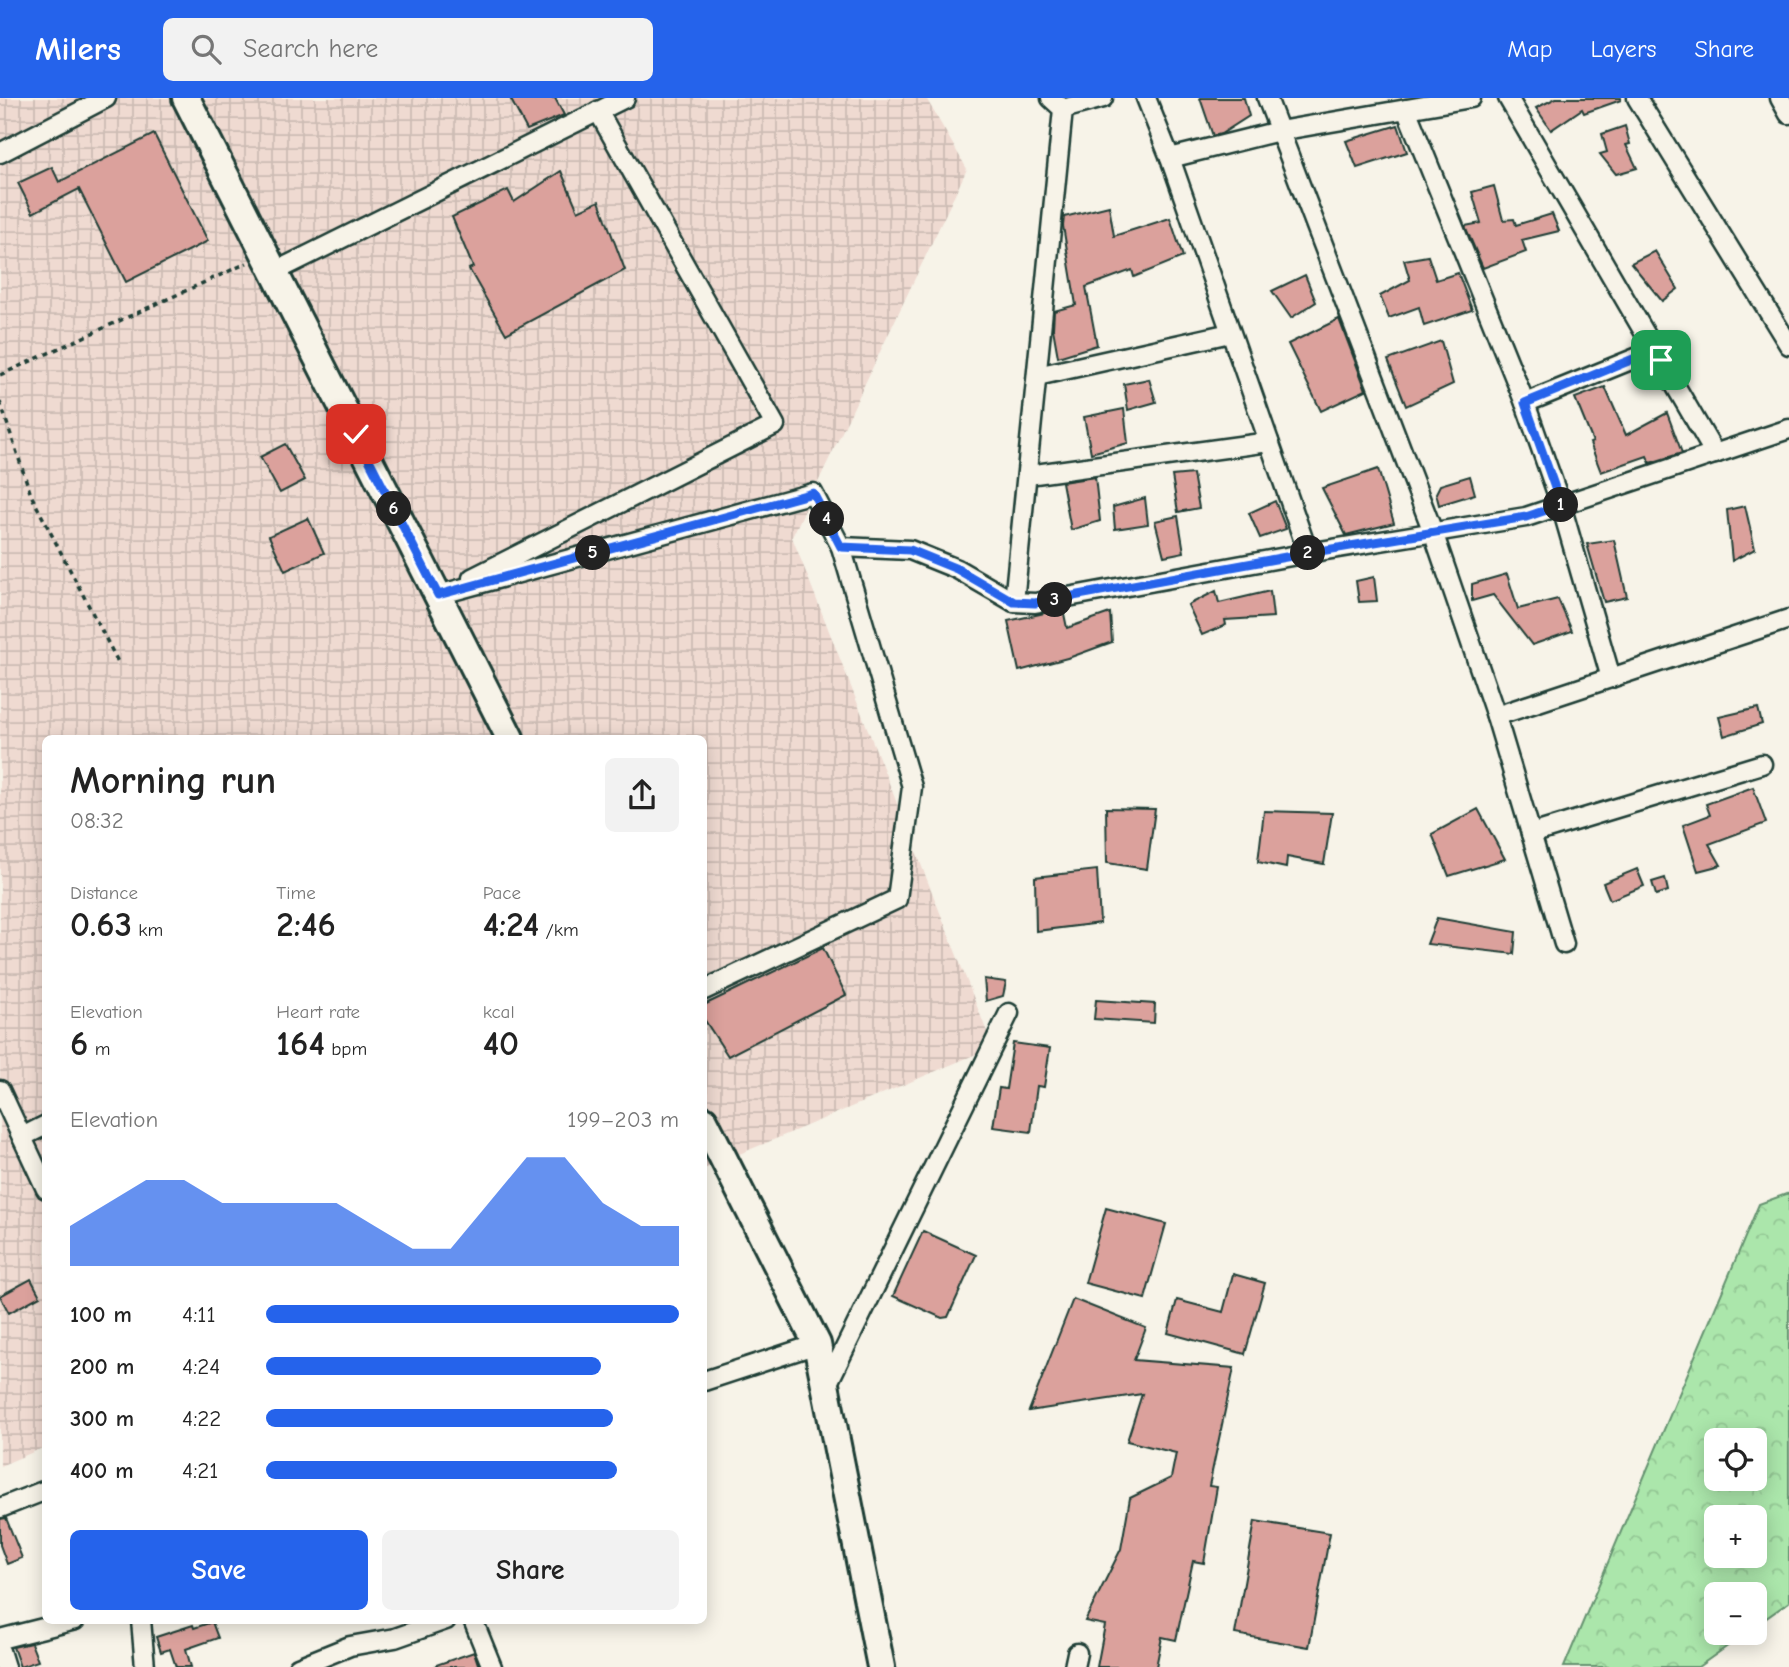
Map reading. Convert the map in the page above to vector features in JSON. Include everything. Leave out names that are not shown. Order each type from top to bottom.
[{"type":"main road","points":[[186,98],[508,735]]},
{"type":"main road","points":[[707,1126],[817,1344],[881,1667]]},
{"type":"street","points":[[0,153],[107,98]]},
{"type":"street","points":[[270,263],[625,98]]},
{"type":"street","points":[[1014,602],[1037,376],[1057,103],[1103,98]]},
{"type":"street","points":[[1146,98],[1170,158],[1308,553]]},
{"type":"street","points":[[1267,98],[1433,532],[1496,716],[1564,944]]},
{"type":"street","points":[[1170,158],[1279,131],[1471,98]]},
{"type":"street","points":[[1508,98],[1715,454]]},
{"type":"street","points":[[1637,98],[1789,345]]},
{"type":"street","points":[[1780,98],[1789,114]]},
{"type":"street","points":[[1406,109],[1525,403],[1561,505],[1611,678]]},
{"type":"street","points":[[438,595],[775,425],[598,111]]},
{"type":"street","points":[[1037,376],[1230,333]]},
{"type":"street","points":[[1525,403],[1653,351]]},
{"type":"street","points":[[841,547],[910,550],[957,569],[1014,602],[1035,603],[1308,553],[1526,517],[1789,429]]},
{"type":"street","points":[[1028,475],[1269,442]]},
{"type":"street","points":[[438,595],[813,493],[841,547],[912,787],[897,899],[707,989]]},
{"type":"street","points":[[1496,716],[1789,619]]},
{"type":"street","points":[[1531,834],[1762,764]]},
{"type":"street","points":[[827,1387],[1009,1013]]},
{"type":"street","points":[[0,1090],[42,1180]]},
{"type":"street","points":[[22,1138],[42,1127]]},
{"type":"street","points":[[707,1380],[817,1344]]},
{"type":"street","points":[[0,1508],[42,1492]]},
{"type":"street","points":[[0,1639],[59,1624]]},
{"type":"street","points":[[141,1624],[145,1667]]},
{"type":"street","points":[[298,1667],[350,1646],[395,1638],[435,1624]]},
{"type":"street","points":[[475,1624],[492,1667]]},
{"type":"street","points":[[0,1651],[5,1667]]},
{"type":"path","points":[[0,375],[270,263]]},
{"type":"path","points":[[0,402],[31,495],[118,662]]},
{"type":"shaded area","points":[[0,98],[926,98],[967,169],[792,537],[993,1047],[707,1168],[707,735],[42,735],[42,1448],[0,1466]]},
{"type":"green space","points":[[1789,1193],[1789,1602],[1767,1618],[1767,1582],[1704,1582],[1704,1645],[1729,1645],[1698,1667],[1564,1667],[1759,1204]]},
{"type":"building","points":[[510,98],[555,98],[564,115],[527,130]]},
{"type":"building","points":[[1200,98],[1244,98],[1249,116],[1221,134],[1213,136]]},
{"type":"building","points":[[1556,98],[1621,100],[1584,113],[1582,109],[1551,130],[1536,108]]},
{"type":"building","points":[[1398,125],[1407,152],[1357,168],[1346,141]]},
{"type":"building","points":[[1625,126],[1630,144],[1626,145],[1637,168],[1616,174],[1600,154],[1607,152],[1602,134]]},
{"type":"building","points":[[154,134],[208,241],[126,282],[79,189],[33,213],[18,183],[52,167],[59,182]]},
{"type":"building","points":[[561,171],[578,211],[599,201],[625,270],[506,334],[469,269],[473,267],[452,217],[508,190],[514,202]]},
{"type":"building","points":[[1494,186],[1503,220],[1514,219],[1516,225],[1552,214],[1559,231],[1522,240],[1526,252],[1483,268],[1465,226],[1481,223],[1472,192]]},
{"type":"building","points":[[1109,206],[1114,236],[1170,218],[1183,257],[1134,277],[1132,270],[1086,287],[1097,345],[1058,357],[1053,329],[1054,311],[1076,305],[1063,226],[1064,217]]},
{"type":"building","points":[[1655,251],[1678,289],[1662,301],[1631,263]]},
{"type":"building","points":[[1428,256],[1436,280],[1458,273],[1472,310],[1424,326],[1419,307],[1389,318],[1380,296],[1410,280],[1404,260]]},
{"type":"building","points":[[1305,275],[1316,302],[1291,318],[1272,291]]},
{"type":"building","points":[[1339,319],[1366,390],[1321,411],[1288,344]]},
{"type":"building","points":[[1441,341],[1453,384],[1406,406],[1388,360]]},
{"type":"building","points":[[1149,379],[1156,402],[1128,410],[1124,384]]},
{"type":"building","points":[[1605,387],[1626,435],[1667,413],[1682,453],[1650,463],[1647,456],[1601,472],[1590,443],[1593,442],[1575,398]]},
{"type":"building","points":[[1124,409],[1128,443],[1091,453],[1084,417]]},
{"type":"building","points":[[285,444],[305,480],[280,493],[260,457]]},
{"type":"building","points":[[1378,469],[1394,523],[1346,535],[1322,488]]},
{"type":"building","points":[[1193,474],[1199,508],[1178,512],[1172,476]]},
{"type":"building","points":[[1470,476],[1475,494],[1439,505],[1436,493],[1440,485]]},
{"type":"building","points":[[1095,477],[1100,521],[1071,530],[1062,482]]},
{"type":"building","points":[[1145,498],[1148,524],[1115,529],[1113,507]]},
{"type":"building","points":[[1275,501],[1286,529],[1260,538],[1249,513]]},
{"type":"building","points":[[1745,506],[1755,549],[1732,561],[1727,510]]},
{"type":"building","points":[[1178,516],[1184,552],[1164,556],[1155,521]]},
{"type":"building","points":[[308,518],[324,553],[285,571],[269,536]]},
{"type":"building","points":[[1614,540],[1627,597],[1604,602],[1587,544]]},
{"type":"building","points":[[1507,574],[1518,609],[1558,599],[1572,631],[1532,645],[1493,595],[1472,601],[1472,584]]},
{"type":"building","points":[[1374,577],[1377,601],[1359,602],[1356,581]]},
{"type":"building","points":[[1216,591],[1219,603],[1270,591],[1273,617],[1225,620],[1226,625],[1202,635],[1188,605]]},
{"type":"building","points":[[1063,609],[1067,628],[1110,613],[1112,642],[1071,657],[1019,671],[1008,621]]},
{"type":"building","points":[[1758,708],[1762,724],[1724,736],[1719,717]]},
{"type":"building","points":[[1753,787],[1766,823],[1709,844],[1721,865],[1698,871],[1683,825],[1710,815],[1706,804]]},
{"type":"building","points":[[1106,808],[1155,809],[1147,869],[1107,863]]},
{"type":"building","points":[[1478,809],[1505,859],[1449,876],[1432,834]]},
{"type":"building","points":[[1264,811],[1332,813],[1324,864],[1287,857],[1286,868],[1258,862]]},
{"type":"building","points":[[1637,869],[1644,886],[1610,900],[1603,883]]},
{"type":"building","points":[[1097,870],[1100,923],[1036,931],[1035,877]]},
{"type":"building","points":[[1665,878],[1668,891],[1656,895],[1652,882]]},
{"type":"building","points":[[1437,918],[1516,932],[1514,954],[1427,944]]},
{"type":"building","points":[[823,948],[846,995],[728,1056],[707,1024],[707,1004]]},
{"type":"building","points":[[984,979],[1006,982],[1003,996],[986,1001]]},
{"type":"building","points":[[1096,1000],[1155,1004],[1154,1023],[1094,1019]]},
{"type":"building","points":[[1013,1043],[1050,1048],[1044,1087],[1037,1086],[1031,1132],[993,1127],[999,1088],[1006,1089]]},
{"type":"building","points":[[1106,1208],[1166,1224],[1145,1299],[1085,1283]]},
{"type":"building","points":[[923,1231],[976,1255],[948,1317],[942,1318],[893,1296]]},
{"type":"building","points":[[1233,1274],[1265,1283],[1245,1354],[1168,1333],[1177,1300],[1223,1312]]},
{"type":"building","points":[[31,1279],[40,1296],[9,1313],[0,1296]]},
{"type":"building","points":[[1073,1299],[1146,1328],[1134,1360],[1234,1368],[1209,1486],[1217,1487],[1204,1563],[1193,1561],[1176,1640],[1162,1637],[1156,1667],[1097,1667],[1105,1625],[1085,1621],[1121,1549],[1130,1498],[1171,1478],[1176,1453],[1127,1441],[1142,1394],[1029,1411]]},
{"type":"building","points":[[6,1518],[22,1558],[7,1564],[0,1545],[0,1519]]},
{"type":"building","points":[[1255,1521],[1330,1533],[1309,1647],[1235,1634]]},
{"type":"building","points":[[213,1624],[218,1638],[186,1649],[191,1667],[176,1667],[170,1649],[161,1652],[156,1637],[193,1625],[194,1628]]},
{"type":"building","points":[[31,1643],[38,1661],[20,1667],[13,1647]]},
{"type":"building","points":[[474,1652],[479,1667],[436,1665]]},
{"type":"route","points":[[356,434],[438,595],[813,493],[841,547],[910,550],[957,569],[1014,602],[1035,603],[1308,553],[1526,517],[1561,505],[1525,403],[1653,351],[1661,360]]}]
